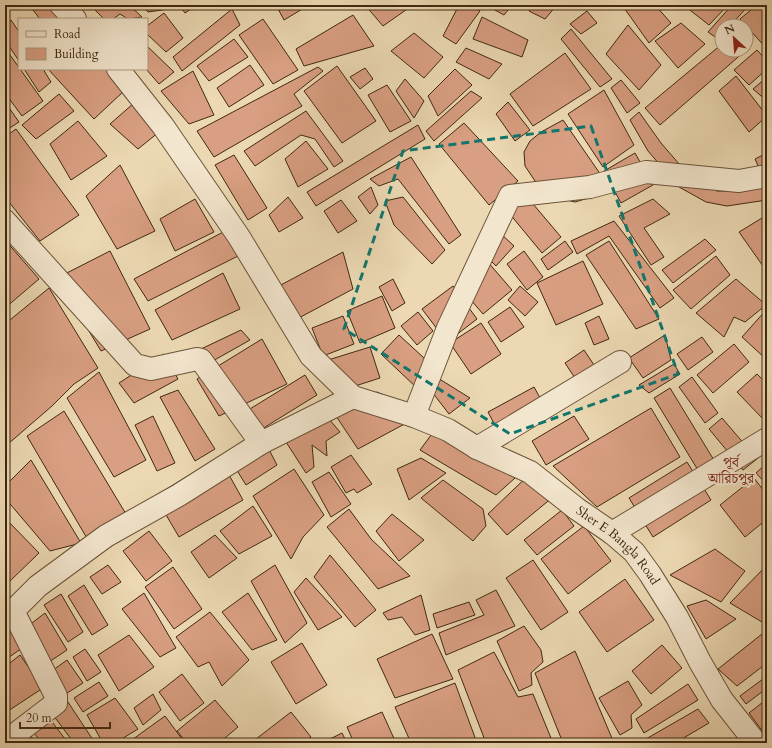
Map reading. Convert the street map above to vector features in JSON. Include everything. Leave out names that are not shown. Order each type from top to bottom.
[{"type":"street","points":[[61,5],[74,18]]},
{"type":"street","points":[[5,742],[56,703],[56,696],[12,611],[38,586],[106,536],[179,495],[261,443],[353,398],[311,356],[239,237],[163,126],[119,70]]},
{"type":"street","points":[[414,416],[448,328],[510,196],[590,187],[646,172],[739,181],[767,176]]},
{"type":"street","points":[[5,221],[135,365],[151,369],[197,359],[201,360],[261,443]]},
{"type":"street","points":[[476,448],[620,362]]},
{"type":"street","name":"Sher E Bangla Road","points":[[353,398],[414,416],[448,430],[476,448],[530,472],[577,509],[612,533],[634,552],[650,574],[677,617],[700,662],[722,700],[756,743]]},
{"type":"street","points":[[612,533],[767,439]]},
{"type":"highlighted area","points":[[591,126],[678,374],[510,434],[344,329],[403,151]]},
{"type":"building","points":[[29,5],[52,5],[63,18],[39,18]]},
{"type":"building","points":[[90,5],[129,5],[142,17],[126,18],[120,14],[114,18],[103,18]]},
{"type":"building","points":[[142,5],[174,5],[176,8],[148,12]]},
{"type":"building","points":[[179,5],[197,5],[185,13]]},
{"type":"building","points":[[276,5],[309,5],[284,20]]},
{"type":"building","points":[[365,5],[413,5],[383,26]]},
{"type":"building","points":[[459,5],[469,5],[480,11],[456,44],[443,36]]},
{"type":"building","points":[[486,5],[512,5],[504,15]]},
{"type":"building","points":[[534,5],[557,5],[545,19],[529,11]]},
{"type":"building","points":[[622,5],[655,5],[671,23],[649,43]]},
{"type":"building","points":[[689,5],[728,5],[709,25],[686,7]]},
{"type":"building","points":[[732,5],[749,5],[737,18],[720,18]]},
{"type":"building","points":[[757,5],[767,5],[767,49],[754,35],[754,18],[741,18]]},
{"type":"building","points":[[232,9],[240,25],[182,71],[173,57]]},
{"type":"building","points":[[587,11],[597,23],[581,34],[570,24]]},
{"type":"building","points":[[164,13],[183,38],[166,52],[148,35],[148,25]]},
{"type":"building","points":[[353,15],[374,46],[304,66],[296,49]]},
{"type":"building","points":[[482,17],[528,40],[522,57],[473,39]]},
{"type":"building","points":[[263,19],[298,70],[273,84],[239,35]]},
{"type":"building","points":[[11,20],[18,30],[18,60],[5,40],[5,26]]},
{"type":"building","points":[[681,23],[705,44],[678,68],[655,41]]},
{"type":"building","points":[[628,25],[661,65],[639,90],[606,54]]},
{"type":"building","points":[[714,25],[714,36],[708,32]]},
{"type":"building","points":[[571,29],[612,79],[600,87],[561,39]]},
{"type":"building","points":[[414,33],[443,57],[424,78],[391,51]]},
{"type":"building","points":[[234,39],[248,57],[209,81],[197,66]]},
{"type":"building","points":[[148,47],[174,72],[159,84],[147,70]]},
{"type":"building","points":[[5,48],[18,66],[18,70],[21,70],[43,101],[22,116],[5,93]]},
{"type":"building","points":[[466,48],[502,64],[489,79],[456,62]]},
{"type":"building","points":[[757,50],[767,61],[767,69],[749,85],[734,70],[748,58],[754,58],[754,53]]},
{"type":"building","points":[[714,51],[714,58],[737,58],[660,125],[645,108]]},
{"type":"building","points":[[565,53],[591,89],[533,126],[510,94]]},
{"type":"building","points":[[250,65],[264,85],[229,107],[217,88]]},
{"type":"building","points":[[337,66],[376,121],[342,143],[304,91]]},
{"type":"building","points":[[318,67],[323,71],[294,94],[302,106],[214,157],[197,131]]},
{"type":"building","points":[[365,68],[373,79],[360,89],[350,77]]},
{"type":"building","points":[[455,69],[472,85],[438,116],[428,96]]},
{"type":"building","points":[[25,70],[44,70],[51,82],[39,92]]},
{"type":"building","points":[[49,70],[108,70],[125,90],[94,119]]},
{"type":"building","points":[[193,71],[214,115],[189,124],[161,91]]},
{"type":"building","points":[[736,76],[767,116],[749,132],[719,91]]},
{"type":"building","points":[[767,77],[767,101],[753,89]]},
{"type":"building","points":[[405,79],[424,101],[414,118],[396,91]]},
{"type":"building","points":[[621,80],[640,103],[627,113],[611,88]]},
{"type":"building","points":[[387,85],[411,121],[390,132],[368,95]]},
{"type":"building","points":[[604,90],[634,145],[603,167],[568,114]]},
{"type":"building","points":[[471,91],[482,98],[434,141],[426,131]]},
{"type":"building","points":[[59,94],[74,111],[36,139],[22,125]]},
{"type":"building","points":[[5,102],[19,122],[5,131]]},
{"type":"building","points":[[508,102],[530,130],[515,141],[496,114]]},
{"type":"building","points":[[134,103],[159,132],[138,149],[110,124]]},
{"type":"building","points":[[306,111],[343,161],[334,167],[315,139],[301,135],[255,166],[244,151]]},
{"type":"building","points":[[639,112],[661,143],[686,172],[717,191],[744,191],[767,187],[767,200],[727,206],[706,202],[679,187],[648,151],[630,120]]},
{"type":"building","points":[[563,120],[612,191],[575,202],[558,198],[535,181],[525,166],[524,152],[530,141],[541,132]]},
{"type":"building","points":[[78,121],[107,156],[71,180],[50,144]]},
{"type":"building","points":[[464,123],[518,181],[489,205],[439,144]]},
{"type":"building","points":[[418,125],[425,139],[316,206],[307,192]]},
{"type":"building","points":[[16,129],[79,215],[40,241],[5,197],[5,137]]},
{"type":"building","points":[[306,141],[328,169],[298,187],[285,159]]},
{"type":"building","points":[[635,153],[653,185],[621,203],[604,171]]},
{"type":"building","points":[[767,153],[767,170],[761,172],[755,159]]},
{"type":"building","points":[[234,155],[267,208],[248,220],[215,165]]},
{"type":"building","points":[[411,157],[461,235],[449,244],[398,179],[379,186],[370,179]]},
{"type":"building","points":[[120,165],[155,231],[117,249],[86,196]]},
{"type":"building","points":[[371,187],[378,205],[370,214],[358,197]]},
{"type":"building","points":[[288,197],[303,218],[279,232],[269,215]]},
{"type":"building","points":[[403,197],[445,250],[432,264],[394,225],[385,201]]},
{"type":"building","points":[[528,198],[561,237],[542,253],[509,213]]},
{"type":"building","points":[[195,199],[214,232],[175,251],[160,219]]},
{"type":"building","points":[[653,199],[670,214],[644,228],[664,257],[651,265],[619,216]]},
{"type":"building","points":[[341,200],[357,221],[338,233],[324,211]]},
{"type":"building","points":[[767,215],[767,268],[765,269],[739,232]]},
{"type":"building","points":[[614,221],[674,298],[660,308],[609,236],[577,254],[571,241]]},
{"type":"building","points":[[227,230],[238,256],[148,301],[134,279]]},
{"type":"building","points":[[500,233],[514,246],[496,266],[482,252]]},
{"type":"building","points":[[705,239],[716,250],[673,283],[662,270]]},
{"type":"building","points":[[5,240],[39,279],[5,308]]},
{"type":"building","points":[[565,241],[573,252],[548,270],[541,259]]},
{"type":"building","points":[[609,241],[659,319],[636,329],[586,255]]},
{"type":"building","points":[[110,251],[150,329],[101,351],[57,278]]},
{"type":"building","points":[[524,251],[543,277],[527,290],[507,264]]},
{"type":"building","points":[[343,252],[353,289],[295,320],[277,287]]},
{"type":"building","points":[[716,256],[730,275],[691,309],[673,290]]},
{"type":"building","points":[[487,261],[512,290],[483,314],[458,285]]},
{"type":"building","points":[[583,261],[603,304],[556,325],[537,283]]},
{"type":"building","points":[[223,273],[240,309],[172,340],[155,310]]},
{"type":"building","points":[[393,279],[405,303],[392,311],[379,287]]},
{"type":"building","points":[[736,279],[766,305],[745,322],[734,317],[724,337],[696,313]]},
{"type":"building","points":[[453,286],[477,319],[447,342],[422,309]]},
{"type":"building","points":[[520,286],[538,302],[525,316],[508,300]]},
{"type":"building","points":[[49,288],[98,368],[74,384],[52,406],[8,444],[5,439],[5,324]]},
{"type":"building","points":[[382,296],[395,328],[360,343],[347,311]]},
{"type":"building","points":[[510,307],[524,327],[501,342],[488,322]]},
{"type":"building","points":[[767,309],[767,360],[742,337]]},
{"type":"building","points":[[418,312],[433,331],[417,345],[401,326]]},
{"type":"building","points":[[343,316],[354,344],[323,356],[312,328]]},
{"type":"building","points":[[599,316],[609,339],[594,345],[585,323]]},
{"type":"building","points":[[481,323],[501,354],[471,374],[450,343]]},
{"type":"building","points":[[241,330],[250,340],[195,371],[182,358]]},
{"type":"building","points":[[399,335],[436,369],[418,389],[381,354]]},
{"type":"building","points":[[665,335],[671,360],[643,378],[629,358]]},
{"type":"building","points":[[702,337],[713,352],[688,370],[677,354]]},
{"type":"building","points":[[262,339],[287,384],[219,416],[197,379]]},
{"type":"building","points":[[734,344],[749,362],[713,393],[697,375]]},
{"type":"building","points":[[370,347],[380,378],[349,388],[328,360]]},
{"type":"building","points":[[584,350],[594,365],[575,378],[565,363]]},
{"type":"building","points":[[164,354],[178,379],[134,403],[119,383]]},
{"type":"building","points":[[674,364],[680,374],[649,393],[639,385]]},
{"type":"building","points":[[99,372],[146,460],[114,477],[67,398]]},
{"type":"building","points":[[757,374],[767,384],[767,419],[765,421],[737,392]]},
{"type":"building","points":[[305,375],[317,395],[257,432],[245,412]]},
{"type":"building","points":[[692,377],[718,413],[705,423],[679,387]]},
{"type":"building","points":[[441,380],[470,398],[449,414],[429,388]]},
{"type":"building","points":[[534,387],[549,414],[502,439],[488,412]]},
{"type":"building","points":[[670,388],[720,470],[704,480],[654,398]]},
{"type":"building","points":[[178,390],[215,449],[195,461],[160,397]]},
{"type":"building","points":[[377,392],[425,413],[358,449],[336,416],[354,403]]},
{"type":"building","points":[[317,405],[340,432],[326,441],[327,456],[312,445],[314,467],[306,473],[275,425]]},
{"type":"building","points":[[651,408],[680,457],[597,507],[553,466]]},
{"type":"building","points":[[64,411],[126,514],[88,540],[27,436]]},
{"type":"building","points":[[153,416],[175,463],[157,471],[135,425]]},
{"type":"building","points":[[574,416],[589,439],[546,465],[532,441]]},
{"type":"building","points":[[722,418],[746,446],[767,451],[743,470],[709,429]]},
{"type":"building","points":[[443,419],[524,470],[496,495],[420,450]]},
{"type":"building","points":[[262,436],[277,465],[246,485],[228,456]]},
{"type":"building","points":[[351,455],[372,484],[357,493],[354,489],[346,493],[331,467]]},
{"type":"building","points":[[219,457],[243,500],[179,537],[155,496]]},
{"type":"building","points":[[421,458],[446,473],[409,500],[397,469]]},
{"type":"building","points":[[31,460],[81,543],[50,551],[5,498],[5,486]]},
{"type":"building","points":[[687,462],[711,500],[653,537],[629,498]]},
{"type":"building","points":[[767,463],[767,485],[756,473]]},
{"type":"building","points":[[294,469],[324,515],[303,537],[291,559],[253,496]]},
{"type":"building","points":[[534,470],[553,497],[507,535],[488,514]]},
{"type":"building","points":[[329,472],[351,504],[331,517],[312,482]]},
{"type":"building","points":[[754,478],[767,495],[767,519],[745,537],[720,505]]},
{"type":"building","points":[[443,480],[483,509],[486,526],[473,541],[421,498]]},
{"type":"building","points":[[253,506],[272,536],[239,554],[220,531]]},
{"type":"building","points":[[349,509],[371,539],[410,576],[378,589],[327,527]]},
{"type":"building","points":[[562,510],[574,526],[537,555],[524,540]]},
{"type":"building","points":[[392,514],[424,540],[399,561],[376,531]]},
{"type":"building","points":[[5,518],[39,553],[9,582],[5,578]]},
{"type":"building","points":[[584,526],[611,561],[568,594],[541,559]]},
{"type":"building","points":[[149,531],[172,561],[146,581],[123,551]]},
{"type":"building","points":[[215,535],[237,558],[209,578],[191,552]]},
{"type":"building","points":[[715,549],[745,571],[721,602],[670,575]]},
{"type":"building","points":[[330,555],[376,610],[355,627],[314,577]]},
{"type":"building","points":[[533,560],[568,612],[541,630],[506,578]]},
{"type":"building","points":[[108,565],[121,582],[102,594],[90,577]]},
{"type":"building","points":[[275,565],[307,623],[285,643],[251,581]]},
{"type":"building","points":[[767,565],[767,625],[730,603]]},
{"type":"building","points":[[173,567],[202,609],[174,629],[145,587]]},
{"type":"building","points":[[306,578],[342,617],[318,630],[294,592]]},
{"type":"building","points":[[625,579],[654,620],[607,652],[579,612]]},
{"type":"building","points":[[84,585],[108,625],[92,635],[68,596]]},
{"type":"building","points":[[496,590],[515,626],[446,655],[439,633],[484,615],[476,600]]},
{"type":"building","points":[[144,593],[176,648],[160,657],[122,609]]},
{"type":"building","points":[[248,593],[277,640],[252,650],[222,612]]},
{"type":"building","points":[[61,594],[83,632],[68,642],[44,605]]},
{"type":"building","points":[[421,595],[430,630],[415,635],[402,617],[388,620],[383,613]]},
{"type":"building","points":[[706,600],[736,619],[706,639],[687,606]]},
{"type":"building","points":[[469,602],[475,615],[437,628],[433,614]]},
{"type":"building","points":[[210,612],[249,660],[222,686],[209,662],[198,667],[176,637]]},
{"type":"building","points":[[45,613],[67,650],[49,662],[28,626]]},
{"type":"building","points":[[5,618],[25,646],[5,660]]},
{"type":"building","points":[[524,626],[541,650],[543,662],[531,673],[532,685],[519,691],[497,641]]},
{"type":"building","points":[[767,630],[767,663],[737,686],[718,669]]},
{"type":"building","points":[[432,634],[453,679],[395,698],[377,659]]},
{"type":"building","points":[[129,635],[154,667],[119,691],[98,655]]},
{"type":"building","points":[[302,643],[327,685],[296,704],[271,662]]},
{"type":"building","points":[[662,645],[682,668],[651,694],[632,671]]},
{"type":"building","points":[[85,649],[101,672],[87,681],[73,657]]},
{"type":"building","points":[[575,651],[614,743],[563,743],[535,673]]},
{"type":"building","points":[[494,652],[518,697],[533,694],[553,743],[486,743],[458,670]]},
{"type":"building","points":[[20,655],[43,688],[5,713],[5,667]]},
{"type":"building","points":[[67,660],[83,683],[64,695],[49,673]]},
{"type":"building","points":[[182,674],[204,703],[180,721],[159,692]]},
{"type":"building","points":[[767,676],[767,688],[746,704],[740,696]]},
{"type":"building","points":[[628,681],[642,705],[631,715],[632,728],[620,735],[599,698]]},
{"type":"building","points":[[99,682],[108,696],[83,712],[74,698]]},
{"type":"building","points":[[455,683],[477,743],[453,743],[451,739],[439,743],[411,743],[395,707]]},
{"type":"building","points":[[688,684],[698,700],[644,733],[636,719]]},
{"type":"building","points":[[153,694],[161,710],[143,725],[134,708]]},
{"type":"building","points":[[115,698],[138,729],[115,743],[103,743],[87,715]]},
{"type":"building","points":[[66,699],[95,743],[74,743],[53,715]]},
{"type":"building","points":[[767,699],[767,735],[766,736],[749,713]]},
{"type":"building","points":[[215,700],[238,727],[219,743],[187,743],[177,731]]},
{"type":"building","points":[[698,709],[709,723],[675,743],[639,743]]},
{"type":"building","points":[[291,712],[311,737],[302,743],[259,743],[256,739]]},
{"type":"building","points":[[382,712],[396,743],[354,743],[347,727]]},
{"type":"building","points":[[165,716],[185,743],[129,742]]},
{"type":"building","points":[[50,719],[68,743],[42,743],[33,732]]},
{"type":"building","points":[[26,731],[37,743],[11,743]]},
{"type":"building","points":[[342,733],[347,743],[324,743],[324,742]]},
{"type":"building","points":[[251,739],[254,743],[245,743]]},
{"type":"building","points":[[731,739],[734,743],[723,743]]},
{"type":"district","name":"পূর্ব আরিচপুর","points":[[731,470]]}]
